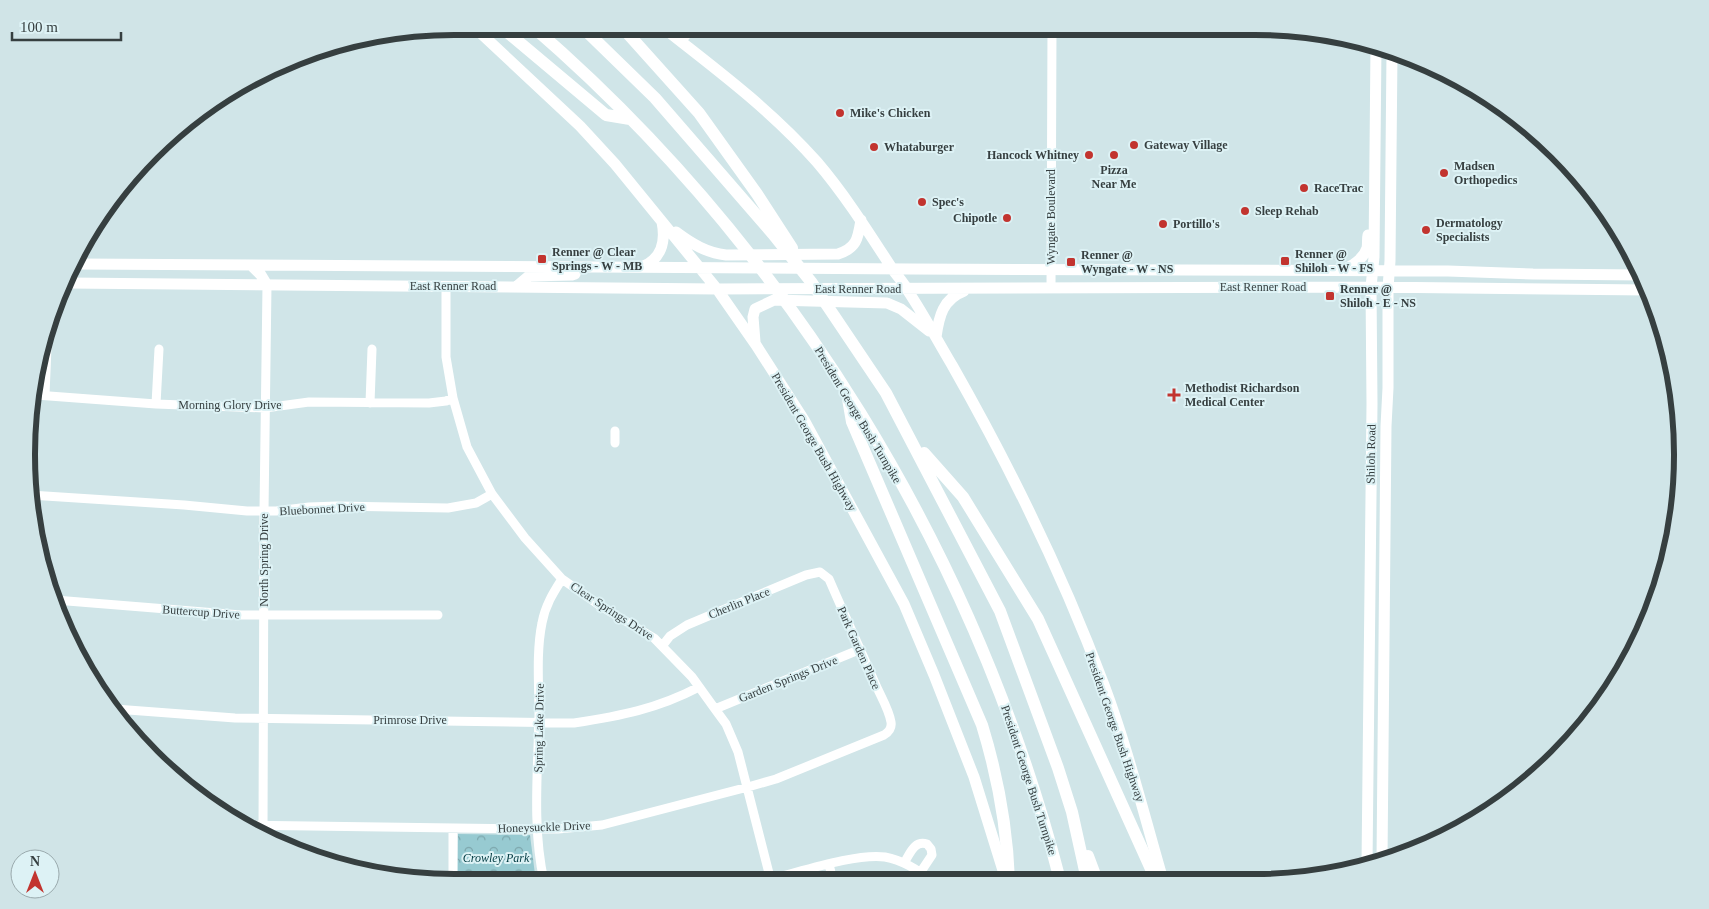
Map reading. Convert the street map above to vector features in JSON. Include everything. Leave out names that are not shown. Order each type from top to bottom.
[{"type":"highway","points":[[511,35],[606,115],[630,118]]},
{"type":"highway","name":"President George Bush Turnpike","points":[[542,35],[630,118],[734,234],[798,320],[846,391],[883,451],[946,570],[979,639],[1017,741],[1058,874]]},
{"type":"highway","points":[[590,35],[655,98],[778,234]]},
{"type":"highway","points":[[629,35],[699,114],[886,392],[1000,611],[1095,874]]},
{"type":"highway","points":[[846,391],[852,422],[982,725],[1003,808],[1007,840],[1007,874]]},
{"type":"highway","points":[[910,437],[963,497],[1038,619],[1153,874]]},
{"type":"highway","points":[[1072,812],[1086,874]]},
{"type":"main road","name":"President George Bush Highway","points":[[483,35],[580,126],[615,164],[717,289],[756,345],[804,420],[904,604],[974,777],[1005,874]]},
{"type":"main road","name":"President George Bush Highway","points":[[672,35],[740,86],[786,128],[818,163],[861,220],[907,288],[936,337],[964,385],[1009,472],[1072,606],[1104,686],[1129,758],[1161,874]]},
{"type":"main road","name":"Shiloh Road","points":[[1367,859],[1372,404],[1371,287],[1375,175],[1376,53]]},
{"type":"main road","name":"Shiloh Road","points":[[1382,854],[1392,58]]},
{"type":"main road","points":[[1375,137],[1392,137]]},
{"type":"main road","points":[[1337,271],[1349,268],[1367,249],[1369,183],[1375,175]]},
{"type":"main road","points":[[662,222],[685,239],[713,253],[726,255],[838,254],[854,247],[861,220]]},
{"type":"main road","points":[[640,268],[650,264],[658,256],[663,245],[662,222]]},
{"type":"main road","name":"East Renner Road","points":[[81,264],[1389,271],[1634,275]]},
{"type":"main road","points":[[178,264],[179,283]]},
{"type":"main road","points":[[251,265],[267,286]]},
{"type":"main road","points":[[267,286],[270,277],[275,272],[302,273],[316,265]]},
{"type":"main road","points":[[446,266],[446,286]]},
{"type":"main road","points":[[516,286],[529,276],[572,275],[575,274],[577,267]]},
{"type":"main road","points":[[1178,287],[1193,280],[1196,270]]},
{"type":"main road","points":[[1233,287],[1236,279],[1246,270]]},
{"type":"main road","name":"East Renner Road","points":[[72,283],[717,289],[1371,287],[1640,290]]},
{"type":"main road","points":[[936,337],[938,319],[943,307],[956,294],[968,289]]},
{"type":"main road","points":[[756,345],[753,317],[755,309],[774,300],[888,303],[901,309],[936,337]]},
{"type":"main road","points":[[1372,404],[1388,404]]},
{"type":"main road","points":[[1369,597],[1384,602]]},
{"type":"street","points":[[681,42],[686,35]]},
{"type":"street","name":"Wyngate Boulevard","points":[[1051,288],[1052,35]]},
{"type":"street","name":"North Spring Drive","points":[[263,828],[267,286]]},
{"type":"street","name":"Clear Springs Drive","points":[[446,286],[446,357],[453,398],[467,447],[492,494],[525,538],[562,579],[602,607],[654,638],[699,687],[726,724],[738,752],[770,874]]},
{"type":"street","points":[[156,404],[158,349]]},
{"type":"street","points":[[370,403],[372,349]]},
{"type":"street","points":[[40,395],[43,371]]},
{"type":"street","name":"Morning Glory Drive","points":[[40,395],[156,404],[265,408],[309,402],[429,403],[446,401],[453,398]]},
{"type":"street","points":[[615,443],[616,430]]},
{"type":"street","name":"Bluebonnet Drive","points":[[37,495],[264,511],[337,506],[448,508],[476,503],[492,494]]},
{"type":"street","name":"Cherlin Place","points":[[662,645],[670,636],[698,620],[806,575],[820,572]]},
{"type":"street","name":"Park Garden Place","points":[[820,572],[829,579],[861,650],[886,710],[891,727]]},
{"type":"street","name":"Spring Lake Drive","points":[[542,874],[537,829],[541,626],[545,609],[562,579]]},
{"type":"street","name":"Buttercup Drive","points":[[61,601],[241,615],[438,615]]},
{"type":"street","name":"Garden Springs Drive","points":[[715,709],[861,650]]},
{"type":"street","name":"Primrose Drive","points":[[122,709],[264,719],[574,723],[656,707],[680,698],[699,687]]},
{"type":"street","name":"Honeysuckle Drive","points":[[267,830],[537,829],[602,825],[776,779],[884,735],[889,732],[891,727]]},
{"type":"street","points":[[453,828],[453,874]]},
{"type":"street","points":[[793,874],[829,864],[868,857],[884,857],[904,863],[920,873],[932,855],[931,849],[927,844],[916,844],[904,863]]},
{"type":"street","points":[[829,864],[831,874]]},
{"type":"green space","name":"Crowley Park","points":[[458,834],[530,835],[535,874],[457,874]]},
{"type":"place","name":"Mike's Chicken","points":[[840,113]]},
{"type":"place","name":"Gateway Village","points":[[1134,145]]},
{"type":"place","name":"Whataburger","points":[[874,147]]},
{"type":"place","name":"Hancock Whitney","points":[[1089,155]]},
{"type":"place","name":"Pizza Near Me","points":[[1114,155]]},
{"type":"place","name":"Madsen Orthopedics","points":[[1444,173]]},
{"type":"place","name":"RaceTrac","points":[[1304,188]]},
{"type":"place","name":"Spec's","points":[[922,202]]},
{"type":"place","name":"Sleep Rehab","points":[[1245,211]]},
{"type":"place","name":"Chipotle","points":[[1007,218]]},
{"type":"place","name":"Portillo's","points":[[1163,224]]},
{"type":"place","name":"Dermatology Specialists","points":[[1426,230]]},
{"type":"place","name":"Renner @ Clear Springs - W - MB","points":[[542,259]]},
{"type":"place","name":"Renner @ Shiloh - W - FS","points":[[1285,261]]},
{"type":"place","name":"Renner @ Wyngate - W - NS","points":[[1071,262]]},
{"type":"place","name":"Renner @ Shiloh - E - NS","points":[[1330,296]]},
{"type":"place","name":"Methodist Richardson Medical Center","points":[[1174,395]]}]
